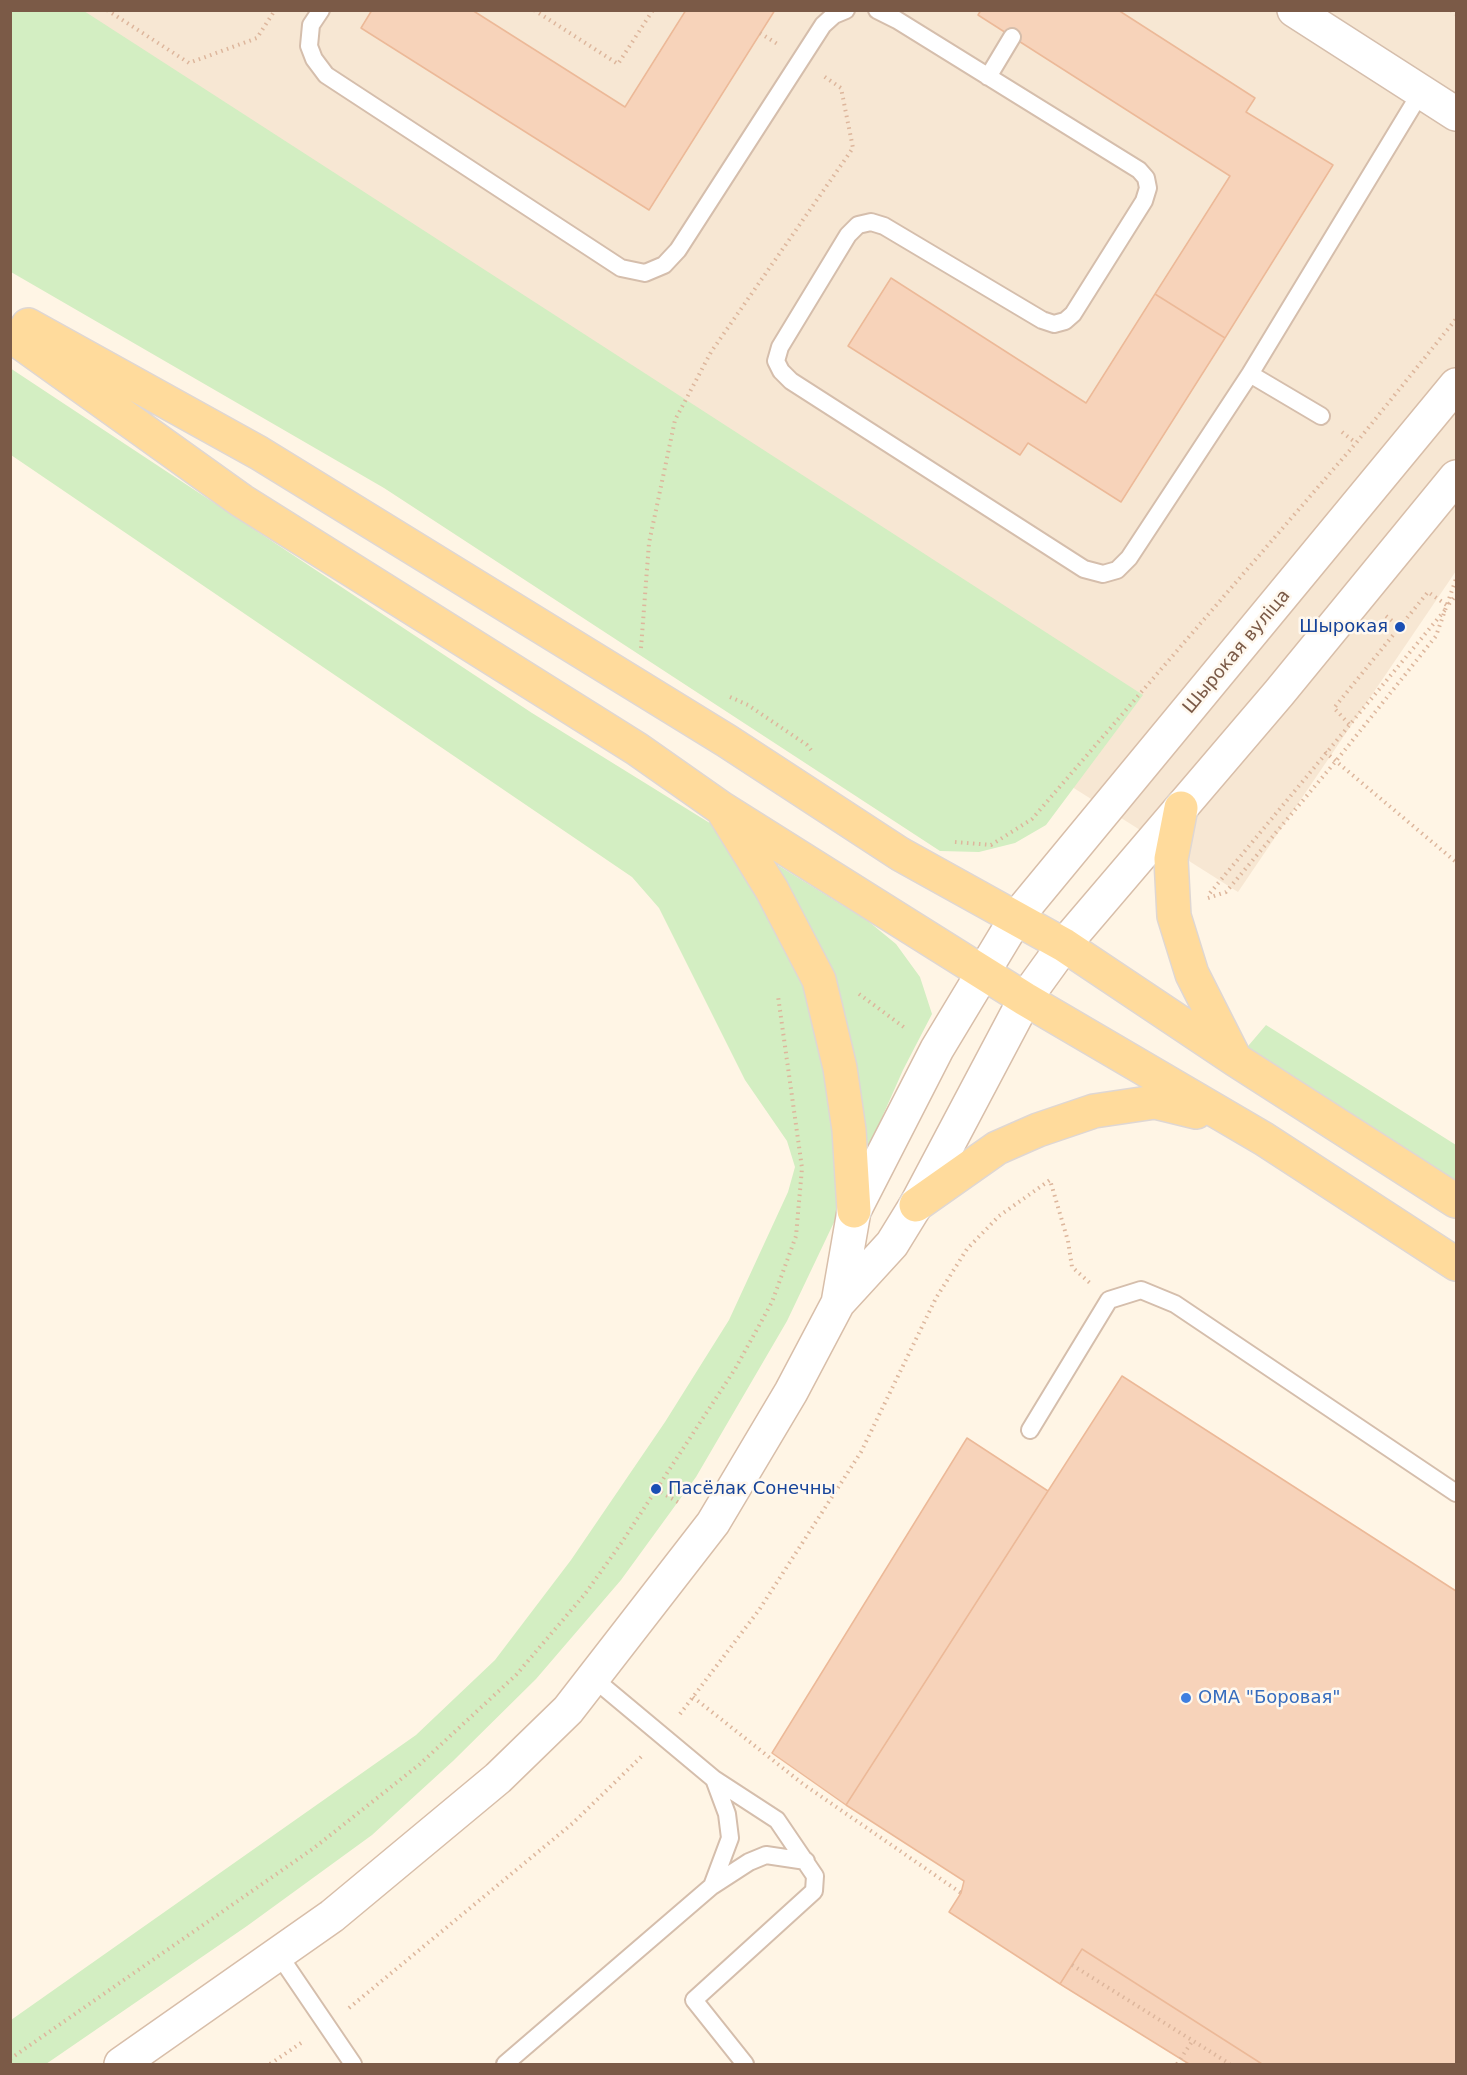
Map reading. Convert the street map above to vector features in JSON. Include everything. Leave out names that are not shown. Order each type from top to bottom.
[{"type":"main road","points":[[1294,10],[1456,114]]},
{"type":"main road","points":[[10,316],[259,453],[727,741],[900,854],[1064,945],[1236,1060],[1456,1201]]},
{"type":"main road","points":[[10,334],[242,501],[609,731],[721,807],[1025,999],[1264,1139],[1456,1263]]},
{"type":"main road","name":"Шырокая вуліца","points":[[838,1303],[854,1211],[937,1048],[1016,918],[1456,385]]},
{"type":"main road","points":[[121,2064],[332,1916],[498,1778],[568,1710],[713,1523],[791,1392],[838,1303],[892,1244],[916,1205],[1025,999],[1064,945],[1286,684],[1456,477]]},
{"type":"main road","points":[[721,807],[772,890],[819,980],[840,1068],[849,1130],[854,1211]]},
{"type":"main road","points":[[1181,808],[1171,859],[1174,916],[1192,974],[1236,1060]]},
{"type":"main road","points":[[916,1205],[996,1148],[1038,1130],[1094,1111],[1155,1102],[1201,1113],[1264,1139]]},
{"type":"lane","points":[[321,10],[312,25],[309,46],[314,59],[326,75],[621,268],[645,273],[664,265],[678,250],[823,25],[834,15],[846,10]]},
{"type":"lane","points":[[877,10],[897,20],[1139,170],[1146,178],[1148,188],[1144,201],[1073,314],[1065,321],[1054,324],[1042,320],[884,226],[871,222],[858,225],[848,235],[780,347],[777,361],[781,371],[790,381],[1084,569],[1103,574],[1117,570],[1129,558],[1250,374],[1421,92]]},
{"type":"lane","points":[[988,77],[1012,37]]},
{"type":"lane","points":[[1250,374],[1321,416]]},
{"type":"lane","points":[[1030,1430],[1109,1300],[1141,1290],[1174,1304],[1456,1493]]},
{"type":"lane","points":[[593,1678],[714,1779],[777,1820],[807,1861],[815,1876],[813,1891],[694,2001],[745,2064]]},
{"type":"lane","points":[[712,1886],[730,1838],[727,1814],[714,1779]]},
{"type":"lane","points":[[505,2064],[712,1886],[749,1862],[766,1855],[807,1861]]},
{"type":"lane","points":[[279,1955],[353,2064]]},
{"type":"path","points":[[107,10],[189,63],[257,38],[275,10]]},
{"type":"path","points":[[534,10],[618,64],[653,10]]},
{"type":"path","points":[[1451,10],[1456,14]]},
{"type":"path","points":[[641,651],[650,543],[675,420],[711,352],[853,148],[841,88],[800,59]]},
{"type":"path","points":[[944,841],[991,845],[1032,819],[1356,443],[1456,319]]},
{"type":"path","points":[[1456,579],[1448,606],[1436,636],[1336,761],[1226,892],[1205,899],[1325,752],[1448,606],[1456,595]]},
{"type":"path","points":[[1349,724],[1334,708],[1428,592],[1448,606]]},
{"type":"path","points":[[721,694],[748,705],[807,745],[813,752]]},
{"type":"path","points":[[1325,752],[1456,862]]},
{"type":"path","points":[[10,2059],[314,1848],[420,1764],[516,1675],[622,1542],[735,1369],[772,1302],[796,1236],[802,1168],[778,996]]},
{"type":"path","points":[[270,2064],[326,2027],[573,1823],[662,1736],[759,1610],[861,1452],[936,1298],[967,1250],[999,1216],[1050,1180],[1068,1241],[1072,1267],[1109,1300]]},
{"type":"path","points":[[693,1697],[803,1784],[961,1893]]},
{"type":"path","points":[[1072,1965],[1230,2064]]},
{"type":"path","points":[[1178,2064],[1193,2040]]},
{"type":"shaded area","points":[[10,11],[1456,11],[1456,571],[1238,892],[11,115]]},
{"type":"green space","points":[[11,10],[84,11],[1143,695],[1046,825],[1015,843],[979,852],[940,851],[384,488],[11,272]]},
{"type":"green space","points":[[10,368],[532,713],[868,921],[896,944],[920,977],[932,1014],[903,1070],[856,1176],[787,1321],[696,1477],[621,1580],[536,1679],[453,1761],[372,1835],[247,1926],[46,2064],[11,2064],[11,2020],[416,1735],[495,1660],[571,1560],[665,1422],[729,1320],[788,1192],[795,1167],[787,1141],[745,1080],[659,908],[632,877],[11,455]]},
{"type":"green space","points":[[1266,1025],[1456,1145],[1456,1189],[1243,1052]]},
{"type":"building","points":[[372,10],[472,10],[625,107],[686,10],[775,10],[649,210],[361,28]]},
{"type":"building","points":[[981,10],[1118,10],[1255,98],[1246,112],[1333,165],[1225,338],[1155,294],[1230,176],[978,15]]},
{"type":"building","points":[[891,278],[1086,403],[1155,294],[1225,338],[1121,502],[1028,443],[1020,455],[848,346]]},
{"type":"building","name":"ОМА \"Боровая\"","points":[[1122,1376],[1456,1591],[1456,2064],[1262,2064],[1082,1949],[1060,1984],[949,1912],[961,1893],[964,1881],[846,1805]]},
{"type":"building","points":[[967,1438],[1048,1491],[846,1805],[772,1753]]},
{"type":"building","points":[[1082,1949],[1262,2064],[1189,2064],[1060,1984]]},
{"type":"place","name":"Шырокая","points":[[1400,627]]},
{"type":"place","name":"Пасёлак Сонечны","points":[[656,1489]]},
{"type":"place","name":"ОМА \"Боровая\"","points":[[1186,1698]]}]
